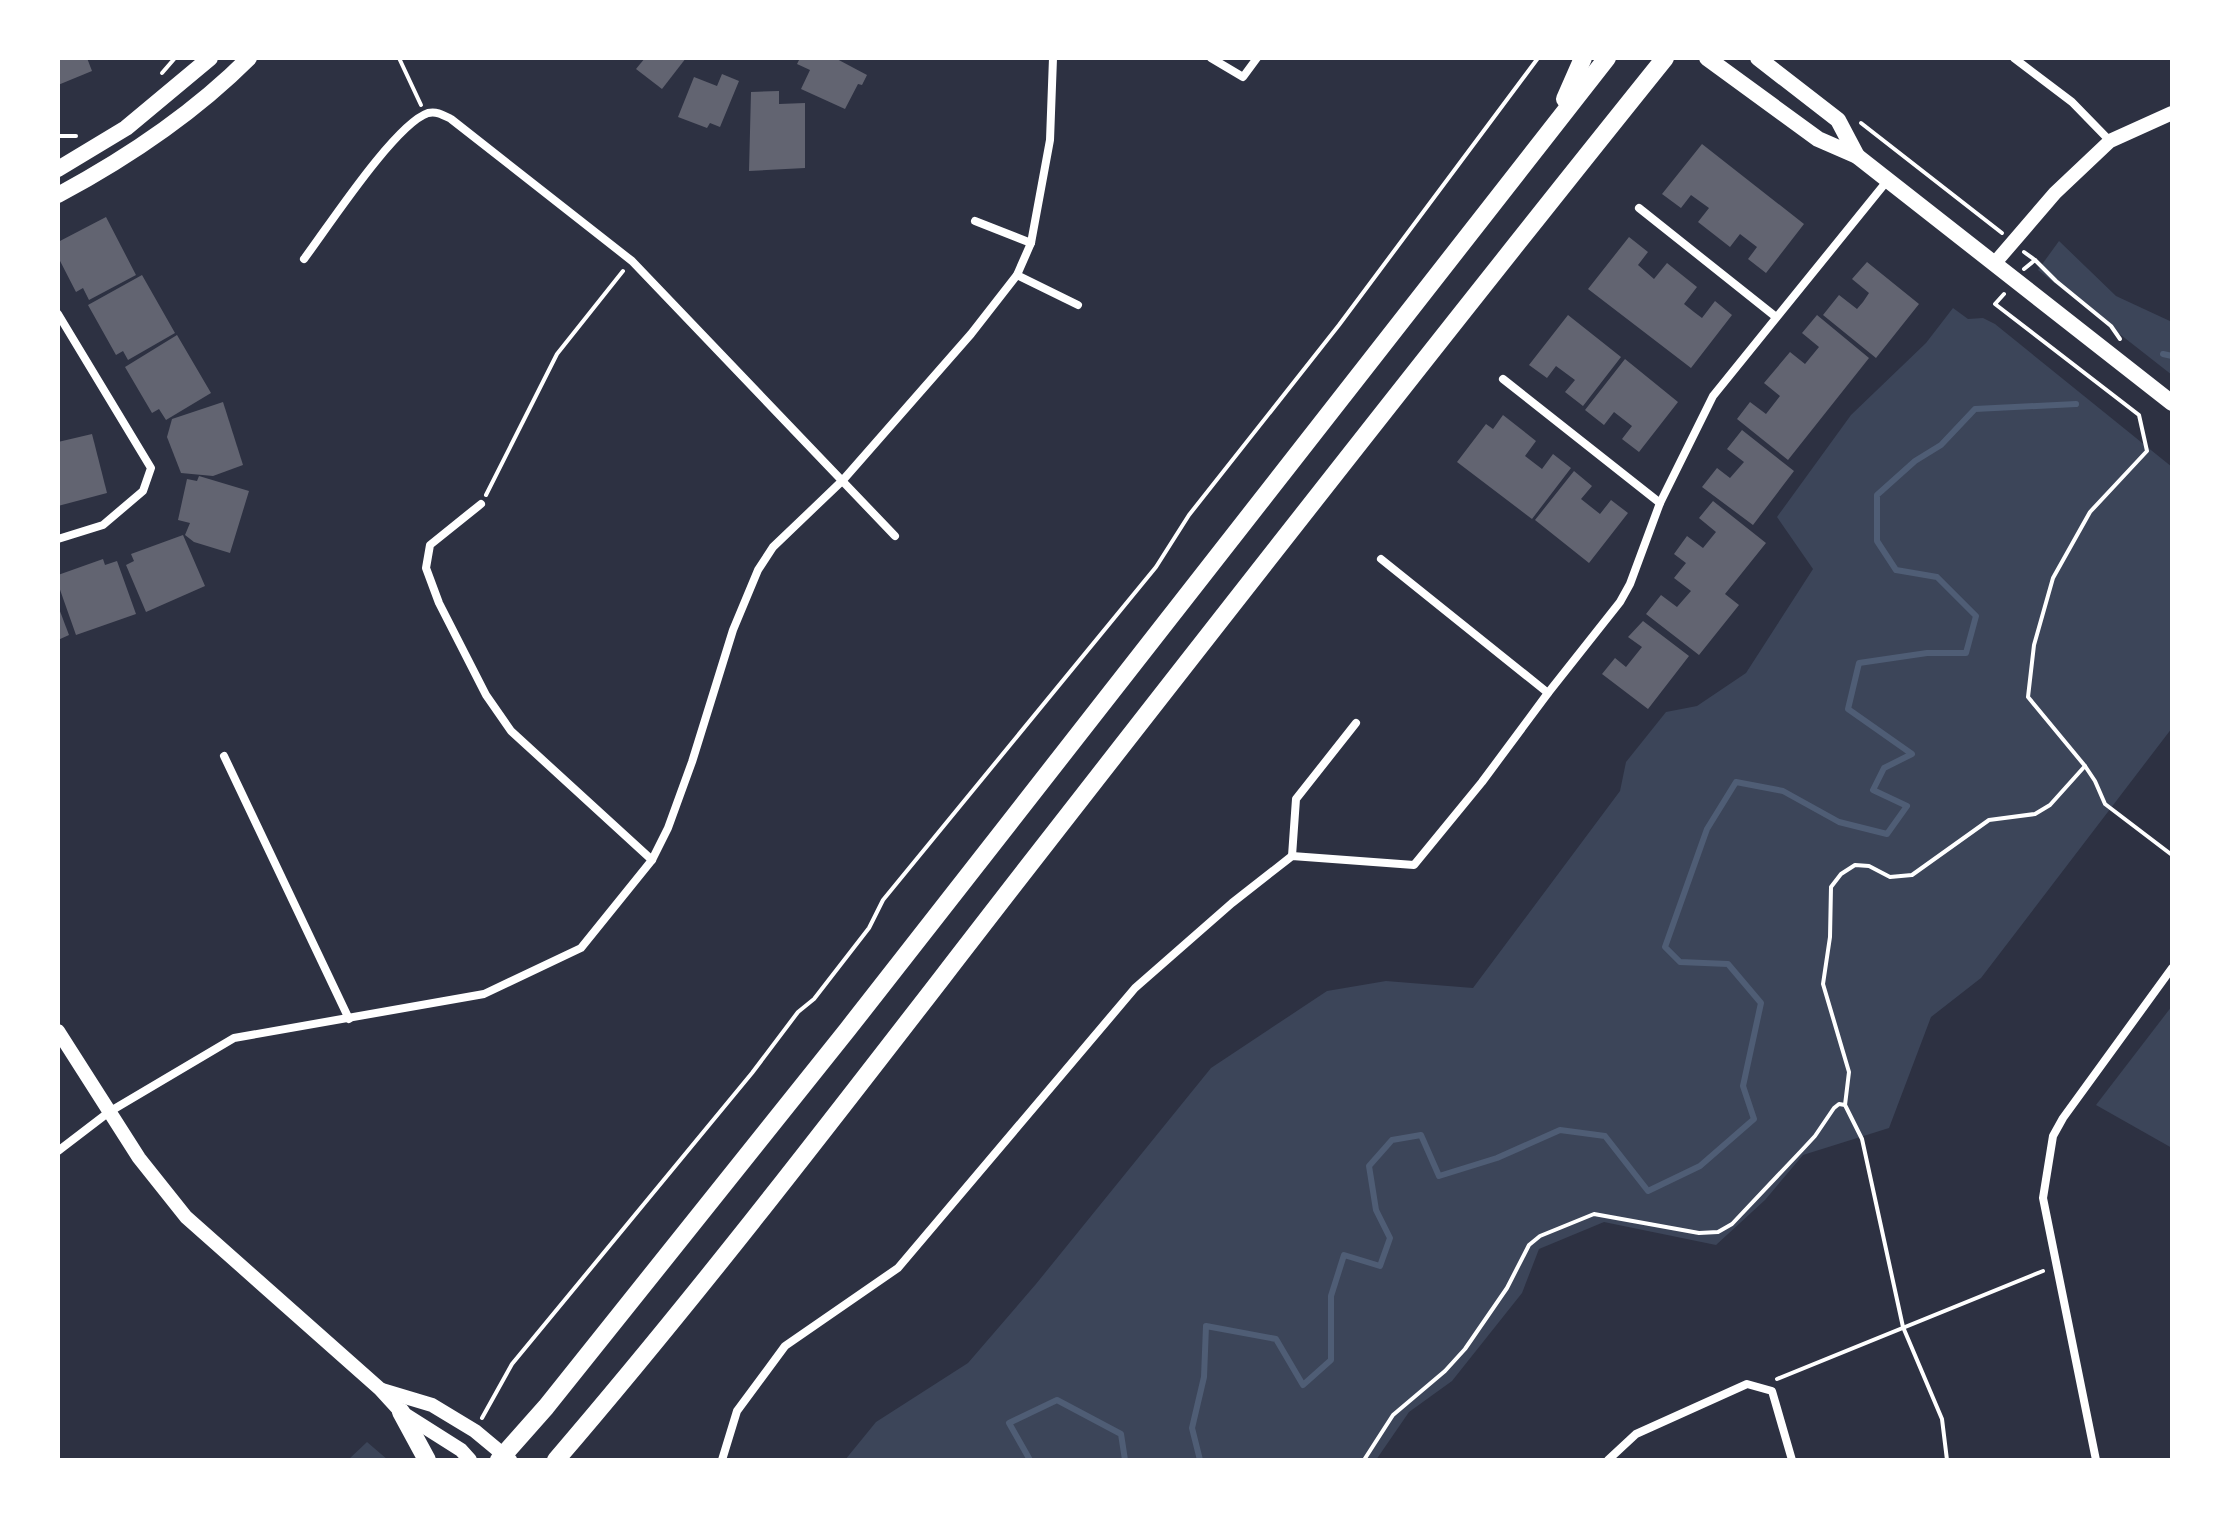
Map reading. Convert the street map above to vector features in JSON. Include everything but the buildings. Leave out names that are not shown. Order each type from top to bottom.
[{"type":"main road","points":[[58,169],[126,128],[210,58]]},
{"type":"main road","points":[[58,195],[150,140],[197,105],[249,58]]},
{"type":"main road","points":[[1551,128],[1583,58]]},
{"type":"main road","points":[[504,1458],[858,1017],[1607,58]]},
{"type":"main road","points":[[556,1460],[748,1225],[1422,360],[1665,58]]},
{"type":"main road","points":[[1707,58],[1818,139],[1857,156],[2172,403]]},
{"type":"main road","points":[[1758,58],[1838,120],[1857,156]]},
{"type":"main road","points":[[401,1412],[427,1460]]},
{"type":"street","points":[[58,1151],[109,1112],[234,1038],[484,994],[581,948],[652,860],[680,799],[733,630],[758,570],[788,530],[843,480],[971,334],[1017,275],[1031,243],[1050,140],[1053,58]]},
{"type":"street","points":[[1211,58],[1243,77],[1257,58]]},
{"type":"street","points":[[2014,58],[2072,102],[2110,141]]},
{"type":"street","points":[[304,259],[396,136],[425,114],[437,112],[451,119],[632,261],[895,536]]},
{"type":"street","points":[[1994,264],[2055,193],[2110,141],[2146,122],[2172,113]]},
{"type":"street","points":[[722,1460],[737,1411],[785,1346],[898,1268],[1135,988],[1232,903],[1292,856],[1414,865],[1620,602],[1630,584],[1660,503],[1713,396],[1887,181]]},
{"type":"street","points":[[1639,208],[1776,317]]},
{"type":"street","points":[[975,221],[1031,243]]},
{"type":"street","points":[[1017,275],[1078,305]]},
{"type":"street","points":[[58,314],[151,468],[143,491],[103,525],[58,539]]},
{"type":"street","points":[[1503,379],[1660,503]]},
{"type":"street","points":[[481,504],[430,545],[426,568],[439,603],[486,695],[511,731],[652,860]]},
{"type":"street","points":[[1381,559],[1548,693]]},
{"type":"street","points":[[1292,856],[1296,799],[1356,723]]},
{"type":"street","points":[[224,756],[349,1019]]},
{"type":"street","points":[[2096,1460],[2043,1198],[2053,1136],[2063,1118],[2172,968]]},
{"type":"street","points":[[58,1031],[139,1158],[186,1217],[380,1389],[401,1412],[461,1450],[470,1460]]},
{"type":"street","points":[[1608,1460],[1636,1434],[1747,1384],[1772,1391],[1792,1460]]},
{"type":"street","points":[[380,1389],[432,1405],[475,1431],[504,1458]]},
{"type":"path","points":[[399,58],[425,114]]},
{"type":"path","points":[[475,1431],[512,1364],[752,1073],[798,1012],[814,999],[869,928],[883,900],[1156,567],[1189,515],[1339,325],[1538,58]]},
{"type":"path","points":[[1857,119],[2035,260],[2111,326],[2121,340]]},
{"type":"path","points":[[2035,260],[2028,264],[1995,304],[2139,415],[2147,451],[2090,512],[2053,578],[2034,645],[2028,697],[2085,766],[2105,804],[2172,855]]},
{"type":"path","points":[[481,504],[557,354],[632,261]]},
{"type":"path","points":[[1947,1460],[1942,1419],[1903,1327],[1862,1139],[1845,1105],[1849,1072],[1823,984],[1830,937],[1831,887],[1841,874],[1855,865],[1869,866],[1890,877],[1912,875],[1989,820],[2035,814],[2050,805],[2085,766]]},
{"type":"path","points":[[1364,1460],[1393,1415],[1445,1371],[1465,1349],[1507,1288],[1529,1245],[1540,1236],[1594,1214],[1699,1233],[1718,1232],[1732,1224],[1809,1143],[1834,1108],[1839,1104],[1845,1105]]},
{"type":"path","points":[[1757,1387],[2057,1266]]},
{"type":"shaded area","points":[[2059,241],[2116,296],[2172,322],[2172,375],[2038,270]]},
{"type":"shaded area","points":[[1953,308],[1968,319],[1983,318],[1995,324],[2172,467],[2172,728],[1981,978],[1931,1017],[1889,1128],[1803,1155],[1765,1200],[1716,1245],[1604,1222],[1539,1249],[1522,1293],[1452,1381],[1409,1412],[1376,1460],[845,1460],[876,1422],[968,1363],[1211,1068],[1327,991],[1386,981],[1473,988],[1620,791],[1626,762],[1666,712],[1697,706],[1746,673],[1813,569],[1777,517],[1851,415],[1926,343]]},
{"type":"shaded area","points":[[2172,1006],[2172,1148],[2096,1105]]},
{"type":"shaded area","points":[[367,1442],[388,1460],[348,1460]]},
{"type":"waterway","points":[[2163,354],[2172,356]]},
{"type":"waterway","points":[[1200,1460],[1192,1428],[1204,1377],[1206,1326],[1276,1339],[1303,1385],[1331,1360],[1331,1296],[1344,1255],[1380,1266],[1390,1238],[1376,1210],[1369,1166],[1392,1140],[1421,1135],[1439,1176],[1497,1158],[1560,1130],[1605,1136],[1648,1191],[1700,1166],[1754,1119],[1743,1086],[1761,1003],[1728,964],[1680,962],[1665,947],[1707,829],[1736,782],[1783,791],[1839,822],[1887,834],[1907,806],[1873,790],[1884,768],[1912,754],[1848,709],[1859,663],[1927,653],[1966,653],[1976,616],[1937,577],[1896,570],[1877,541],[1877,495],[1915,461],[1941,445],[1975,409],[2076,404]]},
{"type":"waterway","points":[[1030,1460],[1009,1423],[1057,1400],[1121,1434],[1125,1460]]}]
